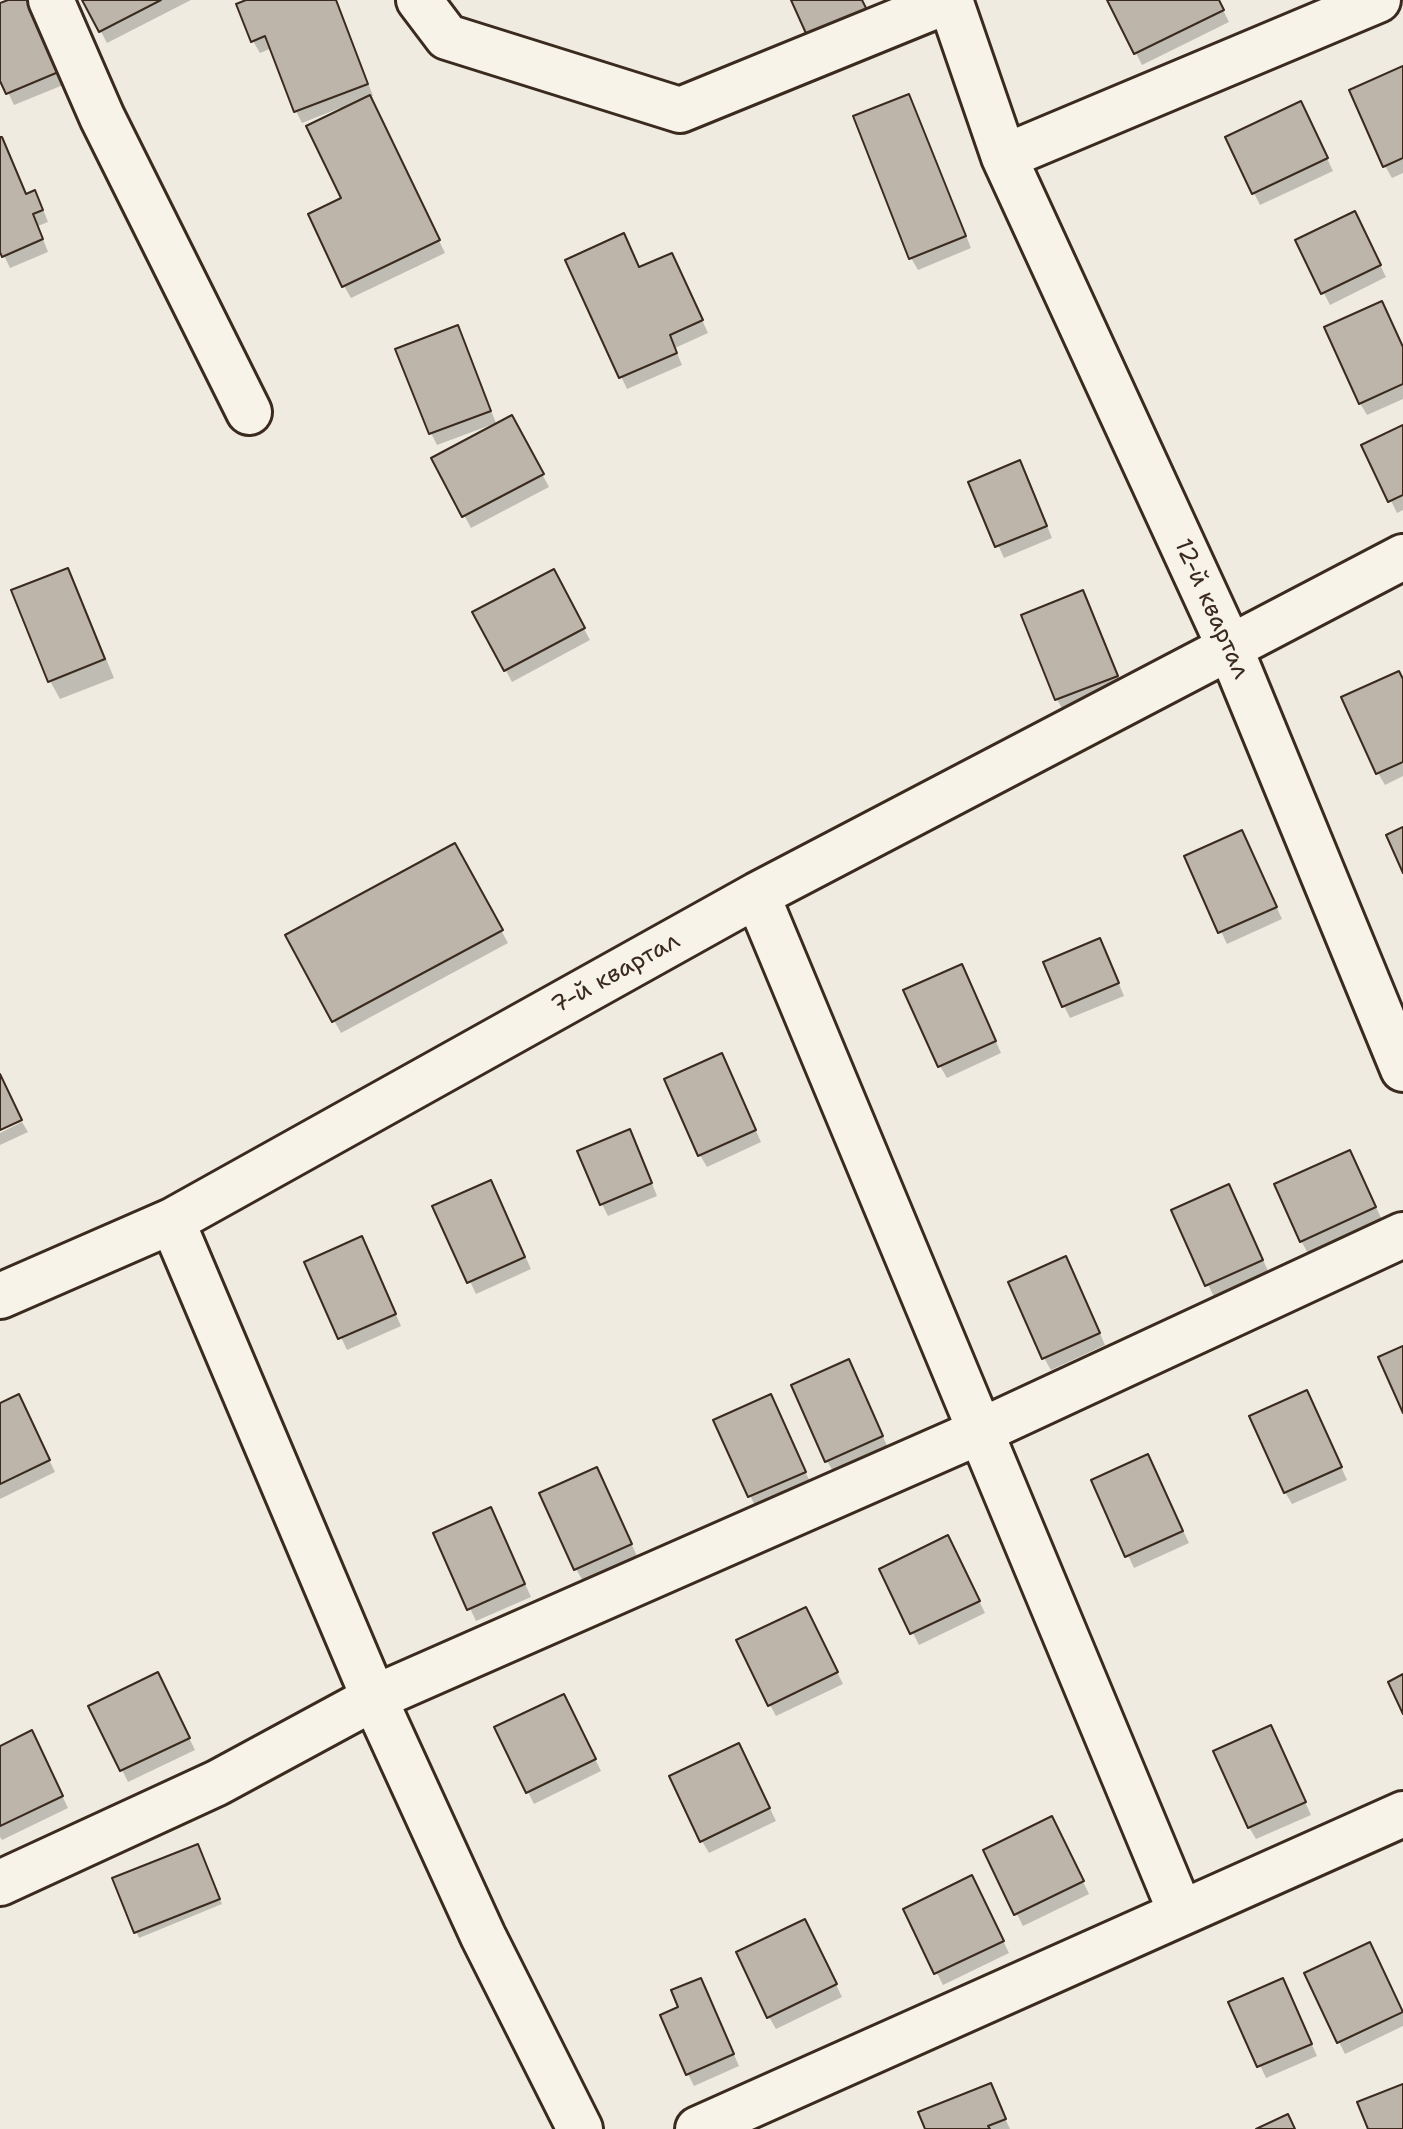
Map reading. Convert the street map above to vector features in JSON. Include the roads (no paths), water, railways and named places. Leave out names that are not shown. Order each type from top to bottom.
[{"type":"street","points":[[51,0],[102,117],[249,412]]},
{"type":"street","points":[[419,0],[447,37],[680,110],[950,0]]},
{"type":"street","name":"12-й квартал","points":[[950,0],[1004,157],[1230,648],[1403,1069]]},
{"type":"street","points":[[1004,157],[1378,0]]},
{"type":"street","name":"7-й квартал","points":[[0,1296],[172,1221],[757,895],[1403,557]]},
{"type":"street","points":[[757,895],[1181,1913]]},
{"type":"street","points":[[172,1221],[374,1698],[483,1936],[580,2129]]},
{"type":"street","points":[[0,1883],[217,1783],[374,1698],[981,1431],[1403,1235]]},
{"type":"street","points":[[698,2129],[1403,1814]]}]
